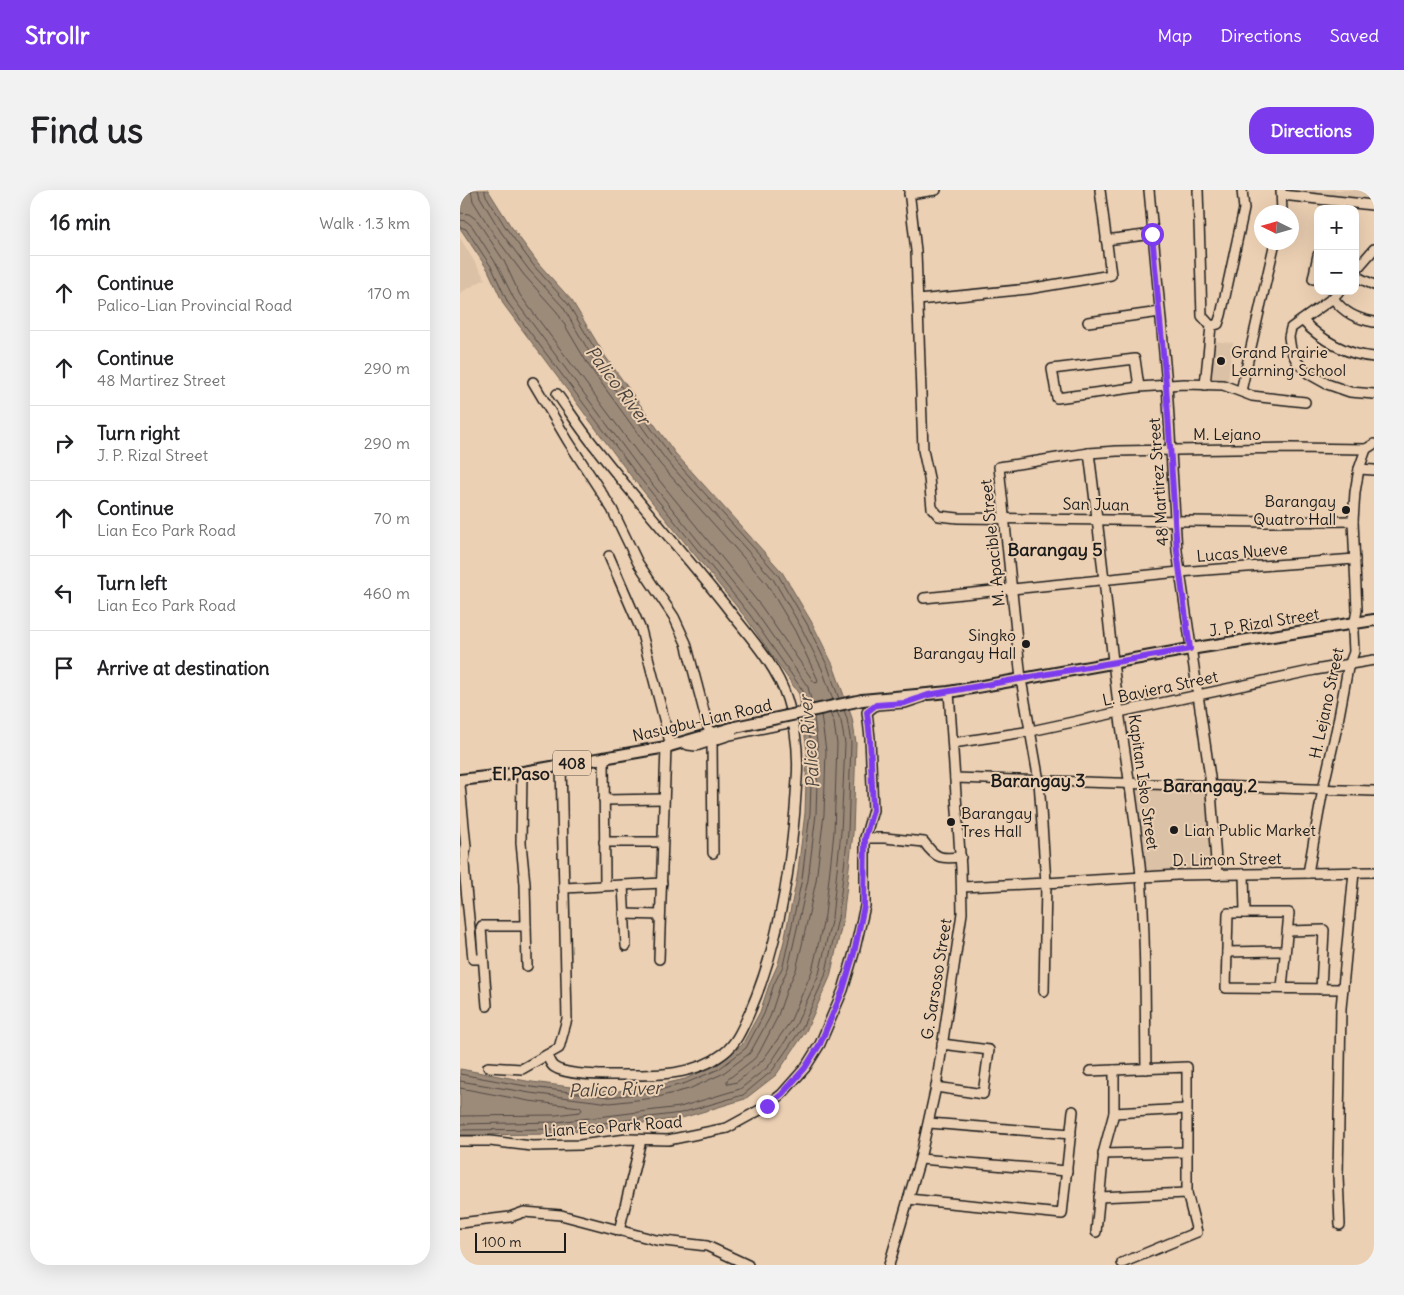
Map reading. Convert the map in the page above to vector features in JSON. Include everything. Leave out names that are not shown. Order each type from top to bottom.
[{"type":"main road","name":"J. P. Rizal Street","points":[[862,700],[950,692],[1113,662],[1374,620]]},
{"type":"main road","name":"Nasugbu-Lian Road","points":[[460,780],[522,772],[711,738],[734,727],[862,700]]},
{"type":"street","points":[[936,190],[909,192],[916,251],[918,300],[1028,288],[1111,275],[1100,190]]},
{"type":"street","name":"48 Martirez Street","points":[[1149,190],[1180,572],[1211,785],[1217,875]]},
{"type":"street","points":[[1198,190],[1202,316],[1211,326],[1205,385]]},
{"type":"street","points":[[1211,326],[1218,324],[1221,315],[1244,209],[1242,190]]},
{"type":"street","points":[[1282,205],[1281,192],[1328,205]]},
{"type":"street","points":[[1359,205],[1372,205]]},
{"type":"street","points":[[1106,240],[1152,234]]},
{"type":"street","points":[[1359,266],[1374,249]]},
{"type":"street","points":[[1242,391],[1273,250]]},
{"type":"street","points":[[1313,279],[1314,274]]},
{"type":"street","points":[[1359,278],[1374,286]]},
{"type":"street","points":[[1374,322],[1350,315],[1339,306],[1336,295],[1292,328],[1289,337],[1291,350],[1297,362],[1309,374],[1327,384],[1350,392],[1374,394]]},
{"type":"street","name":"San Juan","points":[[918,300],[923,450],[928,472],[932,508],[938,516],[958,518],[1176,521],[1353,521]]},
{"type":"street","points":[[1088,322],[1160,312]]},
{"type":"street","points":[[1303,320],[1311,330],[1333,344],[1355,353],[1374,357]]},
{"type":"street","points":[[1138,387],[1135,359],[1052,369],[1057,398],[1138,387],[1224,385],[1252,396],[1305,402]]},
{"type":"street","points":[[533,382],[612,510],[642,570],[674,617],[686,643],[711,738],[713,853]]},
{"type":"street","points":[[547,1055],[552,1065],[558,1069],[574,1073],[610,1075],[676,1073],[712,1061],[725,1052],[741,1031],[759,990],[776,936],[788,869],[798,777],[793,722],[782,683],[766,659],[687,556],[595,447],[557,394]]},
{"type":"street","points":[[1366,449],[1374,444]]},
{"type":"street","name":"M. Lejano","points":[[999,467],[1089,453],[1171,449],[1366,449]]},
{"type":"street","name":"H. Lejano Street","points":[[1308,873],[1348,668],[1354,652],[1354,623],[1357,610],[1353,521],[1358,469],[1366,449]]},
{"type":"street","name":"Kapitan Isko Street","points":[[1089,453],[1119,712],[1130,783],[1141,877],[1146,1069]]},
{"type":"street","name":"M. Apacible Street","points":[[999,467],[1021,679],[1039,781],[1046,884],[1044,991]]},
{"type":"street","points":[[1358,469],[1374,470]]},
{"type":"street","points":[[609,556],[641,630],[668,746],[662,842],[659,959]]},
{"type":"street","name":"Lucas Nueve","points":[[924,598],[1180,572],[1354,559]]},
{"type":"street","name":"L. Baviera Street","points":[[953,743],[1031,731],[1374,660]]},
{"type":"street","name":"G. Sarsoso Street","points":[[888,1264],[920,1159],[936,1087],[962,913],[950,692]]},
{"type":"street","name":"Lian Eco Park Road","points":[[460,1141],[490,1141],[532,1146],[580,1145],[627,1139],[668,1140],[727,1128],[767,1106],[782,1094],[805,1068],[820,1044],[843,990],[854,953],[864,906],[865,838],[873,810],[867,712],[876,705],[905,703],[928,695]]},
{"type":"street","points":[[711,738],[793,722]]},
{"type":"street","points":[[604,757],[605,885]]},
{"type":"street","points":[[488,1067],[522,1069],[559,1048],[567,1019],[561,765]]},
{"type":"street","points":[[522,772],[521,843],[527,966]]},
{"type":"street","points":[[955,778],[1374,790]]},
{"type":"street","points":[[460,785],[466,847],[464,862],[472,959],[483,959]]},
{"type":"street","points":[[604,800],[664,800]]},
{"type":"street","points":[[865,838],[924,842],[931,852],[942,859],[960,857]]},
{"type":"street","points":[[604,842],[662,842]]},
{"type":"street","points":[[1340,1225],[1338,1209],[1338,1114],[1343,989],[1354,872]]},
{"type":"street","name":"D. Limon Street","points":[[962,887],[1046,884],[1141,877],[1374,872]]},
{"type":"street","points":[[1244,874],[1244,913]]},
{"type":"street","points":[[564,888],[662,883]]},
{"type":"street","points":[[623,885],[626,946]]},
{"type":"street","points":[[1282,988],[1289,913],[1228,913],[1226,988],[1343,989]]},
{"type":"street","points":[[624,914],[660,914]]},
{"type":"street","points":[[487,1006],[482,926],[526,926]]},
{"type":"street","points":[[1288,931],[1324,930],[1321,989]]},
{"type":"street","points":[[1227,952],[1286,951]]},
{"type":"street","points":[[936,1087],[983,1094],[989,1050],[942,1044]]},
{"type":"street","points":[[1090,1071],[1186,1068],[1187,1194],[1196,1232],[1122,1263]]},
{"type":"street","points":[[1096,1232],[1103,1154],[1114,1113],[1114,1070]]},
{"type":"street","points":[[1114,1113],[1186,1109]]},
{"type":"street","points":[[908,1199],[1062,1214],[1073,1111]]},
{"type":"street","points":[[928,1123],[1071,1134]]},
{"type":"street","points":[[619,1231],[640,1140]]},
{"type":"street","points":[[1103,1154],[1186,1152]]},
{"type":"street","points":[[920,1159],[1067,1171]]},
{"type":"street","points":[[1099,1197],[1187,1194]]},
{"type":"street","points":[[460,1223],[510,1217],[524,1212],[561,1216],[656,1240],[707,1246],[748,1265]]},
{"type":"shaded area","points":[[1306,190],[1374,190],[1374,201],[1306,194]]},
{"type":"shaded area","points":[[460,238],[485,279],[460,293]]},
{"type":"shaded area","name":"Grand Prairie Learning School","points":[[1213,341],[1233,343],[1228,381],[1209,379]]},
{"type":"shaded area","name":"Lian Public Market","points":[[1132,787],[1208,788],[1213,871],[1142,872]]},
{"type":"water","name":"Palico River","points":[[460,190],[488,190],[510,225],[538,263],[572,301],[605,356],[675,453],[782,572],[811,621],[833,665],[852,718],[856,743],[853,833],[843,919],[830,977],[806,1031],[776,1075],[745,1099],[682,1118],[557,1134],[460,1135],[460,1069],[532,1082],[609,1092],[651,1087],[685,1079],[716,1065],[742,1045],[760,1012],[778,964],[784,941],[797,878],[805,813],[807,751],[799,694],[746,618],[631,476],[504,305],[488,270],[460,228]]},
{"type":"place","name":"Grand Prairie Learning School","points":[[1221,361]]},
{"type":"place","name":"Barangay Quatro Hall","points":[[1346,510]]},
{"type":"place","name":"Singko Barangay Hall","points":[[1026,644]]},
{"type":"place","name":"Barangay Tres Hall","points":[[951,822]]},
{"type":"place","name":"Lian Public Market","points":[[1174,830]]},
{"type":"district","name":"Barangay 5","points":[[1055,549]]},
{"type":"district","name":"El Paso","points":[[521,773]]},
{"type":"district","name":"Barangay 3","points":[[1038,780]]},
{"type":"district","name":"Barangay 2","points":[[1210,785]]},
{"type":"route","points":[[767,1106],[782,1094],[805,1068],[820,1044],[843,990],[854,953],[864,906],[865,838],[873,810],[867,712],[876,705],[905,703],[928,695],[1190,649],[1177,551],[1166,385],[1152,234]]}]
